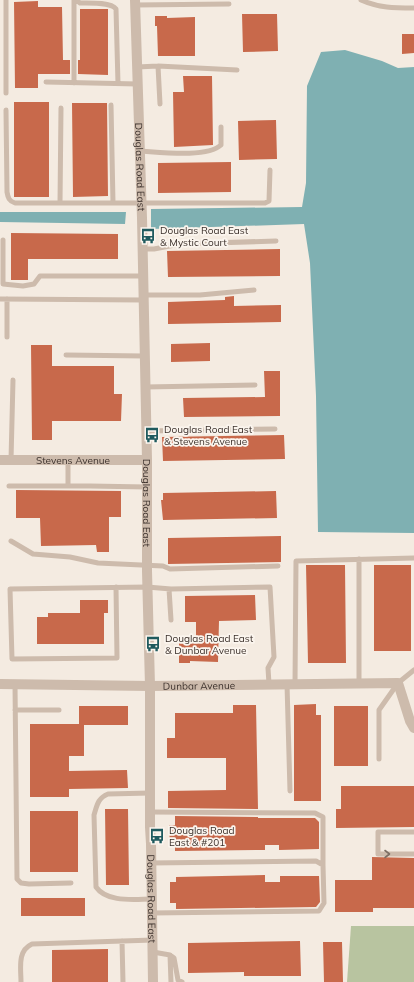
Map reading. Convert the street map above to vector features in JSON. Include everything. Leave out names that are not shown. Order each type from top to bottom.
[{"type":"street","name":"Douglas Road East","points":[[135,2],[146,431],[153,982]]},
{"type":"street","name":"Stevens Avenue","points":[[0,460],[146,460]]},
{"type":"street","name":"Dunbar Avenue","points":[[0,684],[150,686],[398,682]]},
{"type":"street","points":[[398,682],[410,721],[414,728]]},
{"type":"lane","points":[[6,0],[6,93]]},
{"type":"lane","points":[[74,83],[75,0],[80,3],[108,5],[116,9],[118,84]]},
{"type":"lane","points":[[361,0],[372,5],[384,7],[414,8]]},
{"type":"lane","points":[[135,2],[229,4]]},
{"type":"lane","points":[[137,67],[158,66],[238,70]]},
{"type":"lane","points":[[158,66],[160,104]]},
{"type":"lane","points":[[46,82],[138,84]]},
{"type":"lane","points":[[112,105],[113,203]]},
{"type":"lane","points":[[60,108],[60,203]]},
{"type":"lane","points":[[6,110],[8,198],[10,201],[15,203],[265,203],[269,200],[270,170]]},
{"type":"lane","points":[[140,151],[186,153],[207,152],[216,149],[220,145],[222,127]]},
{"type":"lane","points":[[3,240],[3,284],[23,286],[34,284],[40,276],[143,276]]},
{"type":"lane","points":[[142,249],[154,249],[180,244],[276,241]]},
{"type":"lane","points":[[0,299],[200,295],[254,290]]},
{"type":"lane","points":[[7,299],[7,337]]},
{"type":"lane","points":[[66,355],[144,356]]},
{"type":"lane","points":[[11,460],[13,380]]},
{"type":"lane","points":[[145,387],[256,385]]},
{"type":"lane","points":[[146,431],[275,429]]},
{"type":"lane","points":[[68,459],[68,486]]},
{"type":"lane","points":[[9,486],[147,487]]},
{"type":"lane","points":[[11,541],[33,554],[70,557],[98,563],[162,566],[170,569],[278,566]]},
{"type":"lane","points":[[290,791],[291,684],[296,561],[414,558]]},
{"type":"lane","points":[[359,559],[359,683]]},
{"type":"lane","points":[[116,587],[117,658],[12,659],[10,589],[116,587],[169,589],[270,587],[274,657],[268,668],[269,684]]},
{"type":"lane","points":[[169,589],[171,620]]},
{"type":"lane","points":[[379,759],[379,710],[398,682],[414,670]]},
{"type":"lane","points":[[15,684],[17,879],[22,883],[29,884],[71,883]]},
{"type":"lane","points":[[15,710],[59,710]]},
{"type":"lane","points":[[150,793],[108,794],[102,796],[97,804],[94,815],[96,887],[99,892],[122,899],[152,899]]},
{"type":"lane","points":[[150,812],[315,813],[322,817],[324,903],[319,911],[152,913]]},
{"type":"lane","points":[[414,832],[378,832],[378,854],[414,854]]},
{"type":"lane","points":[[152,863],[316,861],[323,865]]},
{"type":"lane","points":[[21,982],[21,955],[25,947],[32,944],[153,940]]},
{"type":"lane","points":[[122,941],[123,982]]},
{"type":"lane","points":[[153,952],[170,955],[174,958],[178,980],[182,982]]},
{"type":"lane","points":[[170,955],[171,982]]},
{"type":"green space","points":[[351,926],[414,926],[414,982],[347,982]]},
{"type":"water","points":[[345,50],[382,61],[398,68],[414,67],[414,533],[318,532],[316,396],[310,263],[304,224],[151,229],[151,209],[302,207],[306,183],[307,86],[321,52]]},
{"type":"water","points":[[0,212],[126,212],[125,224],[0,222]]},
{"type":"building","points":[[38,1],[38,7],[62,7],[63,60],[70,60],[70,74],[38,74],[38,88],[15,88],[14,2]]},
{"type":"building","points":[[80,9],[108,9],[108,75],[78,74],[78,60],[80,60]]},
{"type":"building","points":[[242,14],[277,14],[278,51],[243,52]]},
{"type":"building","points":[[155,16],[167,16],[167,18],[195,17],[195,56],[158,56],[157,26],[155,26]]},
{"type":"building","points":[[402,34],[414,34],[414,53],[402,54]]},
{"type":"building","points":[[183,76],[212,76],[213,145],[174,147],[173,92],[184,92]]},
{"type":"building","points":[[14,102],[49,102],[49,197],[14,197]]},
{"type":"building","points":[[72,103],[107,103],[108,196],[73,197]]},
{"type":"building","points":[[276,120],[277,159],[239,160],[238,121]]},
{"type":"building","points":[[231,162],[231,192],[158,193],[158,163]]},
{"type":"building","points":[[11,233],[118,234],[118,259],[28,259],[28,280],[11,280]]},
{"type":"building","points":[[280,249],[280,276],[168,277],[167,251]]},
{"type":"building","points":[[234,296],[234,306],[281,305],[281,322],[168,324],[168,302],[225,300],[225,297]]},
{"type":"building","points":[[210,343],[210,361],[171,362],[171,344]]},
{"type":"building","points":[[31,345],[52,345],[52,366],[114,366],[114,394],[122,394],[121,421],[52,421],[52,440],[32,440]]},
{"type":"building","points":[[264,371],[280,371],[280,416],[184,417],[183,398],[265,397]]},
{"type":"building","points":[[284,435],[285,459],[163,461],[162,437]]},
{"type":"building","points":[[16,490],[121,491],[121,517],[109,517],[109,552],[97,552],[96,545],[41,546],[40,518],[16,518]]},
{"type":"building","points":[[276,491],[277,518],[163,520],[161,500],[163,500],[163,493]]},
{"type":"building","points":[[281,536],[281,562],[168,564],[168,538]]},
{"type":"building","points":[[306,565],[345,565],[346,663],[308,663]]},
{"type":"building","points":[[374,565],[411,565],[411,651],[374,651]]},
{"type":"building","points":[[255,595],[256,620],[219,621],[218,662],[190,661],[190,663],[179,663],[179,641],[196,641],[196,622],[185,622],[185,596]]},
{"type":"building","points":[[80,600],[108,600],[108,613],[104,613],[104,644],[37,644],[37,617],[48,617],[48,613],[80,613]]},
{"type":"building","points":[[316,704],[316,715],[321,715],[321,801],[294,801],[294,705]]},
{"type":"building","points":[[233,705],[256,705],[258,809],[168,808],[168,791],[226,790],[226,758],[167,758],[167,738],[175,738],[175,713],[233,713]]},
{"type":"building","points":[[79,706],[128,706],[128,725],[84,725],[84,756],[69,756],[69,771],[127,770],[128,788],[69,789],[69,797],[30,797],[30,724],[79,724]]},
{"type":"building","points":[[334,706],[368,706],[368,766],[334,766]]},
{"type":"building","points":[[341,786],[414,786],[414,827],[336,828],[336,809],[341,809]]},
{"type":"building","points":[[105,809],[128,809],[129,885],[106,885]]},
{"type":"building","points":[[30,811],[78,811],[78,872],[30,872]]},
{"type":"building","points":[[175,816],[315,818],[319,822],[319,849],[279,850],[279,845],[265,845],[265,850],[175,851],[175,846],[170,846],[169,825],[175,825]]},
{"type":"building","points":[[372,857],[414,858],[414,908],[373,908],[373,912],[335,912],[335,880],[372,880]]},
{"type":"building","points":[[265,875],[265,882],[280,882],[280,876],[319,876],[320,902],[316,907],[176,909],[176,903],[170,903],[170,882],[176,882],[176,877]]},
{"type":"building","points":[[21,898],[85,898],[85,916],[21,916]]},
{"type":"building","points":[[300,941],[301,976],[244,976],[244,972],[188,973],[188,943]]},
{"type":"building","points":[[323,942],[342,942],[343,982],[324,982]]},
{"type":"building","points":[[108,949],[108,982],[52,982],[52,950]]},
{"type":"place","name":"Douglas Road East & Mystic Court","points":[[148,236]]},
{"type":"place","name":"Douglas Road East & Stevens Avenue","points":[[152,435]]},
{"type":"place","name":"Douglas Road East & Dunbar Avenue","points":[[153,644]]},
{"type":"place","name":"Douglas Road East & #201","points":[[157,836]]}]
